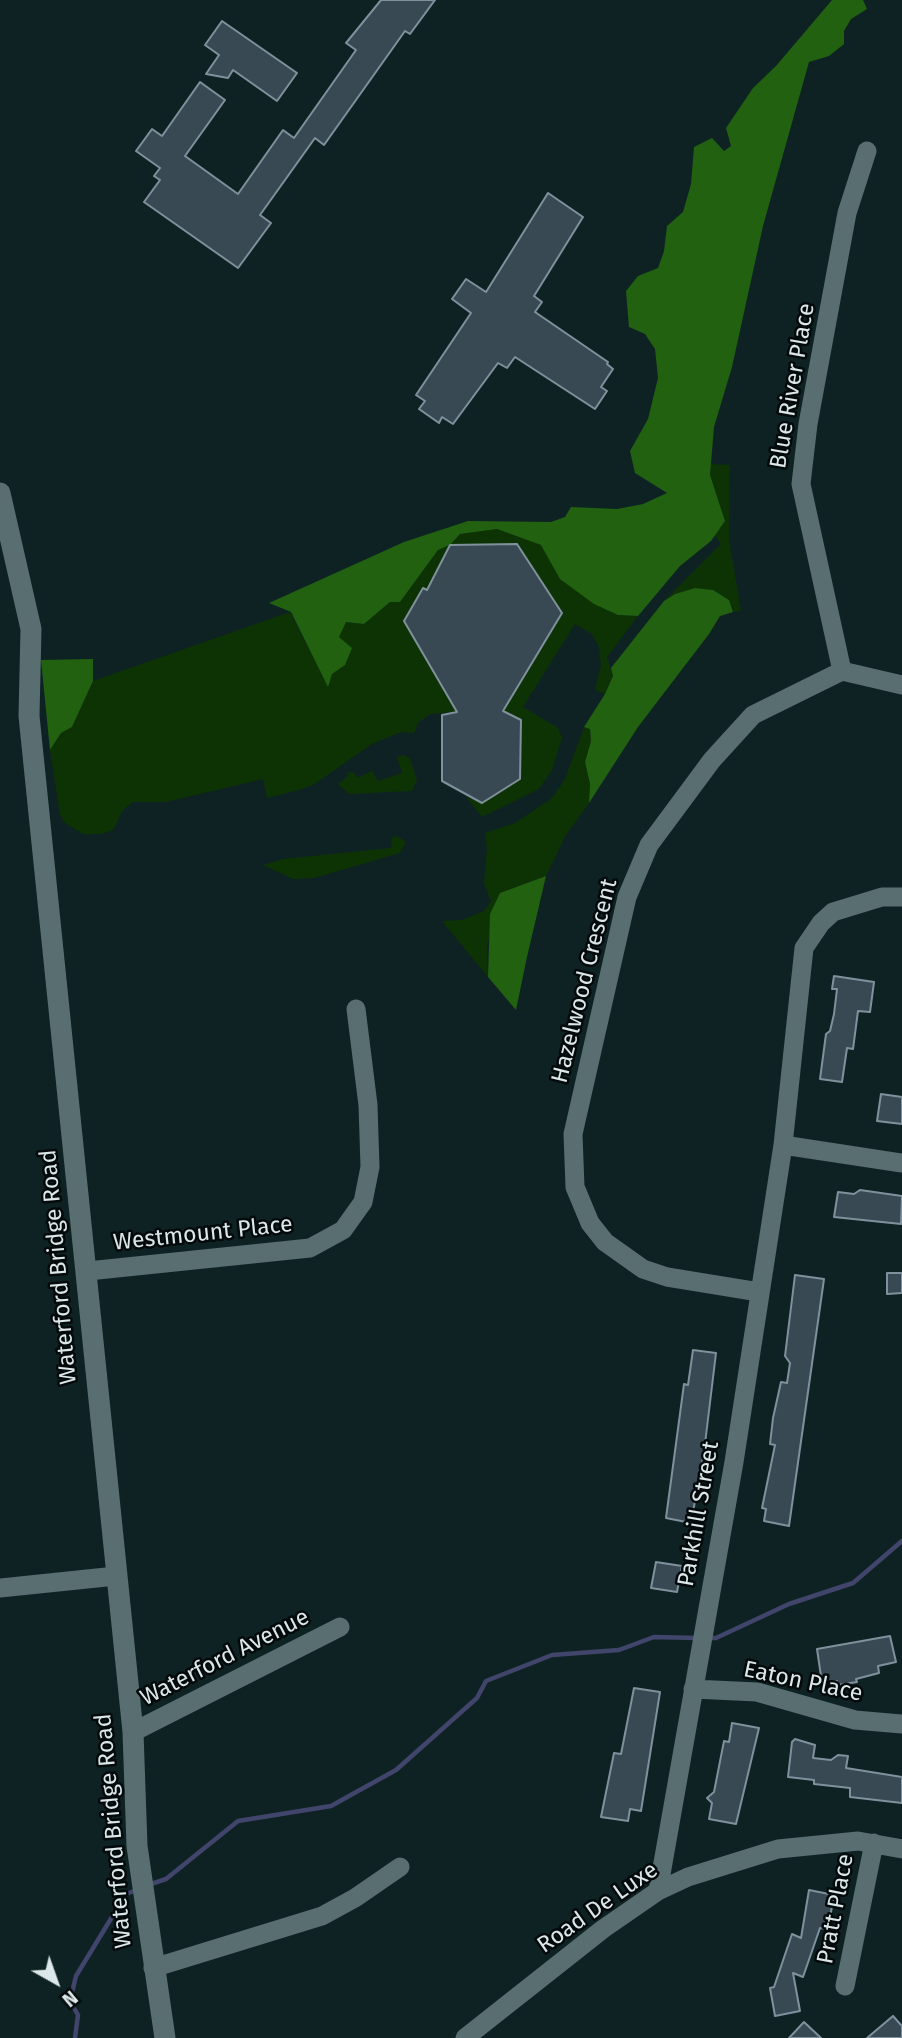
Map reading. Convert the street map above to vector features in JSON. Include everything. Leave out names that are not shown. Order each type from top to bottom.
[{"type":"main road","name":"Waterford Bridge Road","points":[[0,493],[31,629],[29,716],[88,1271],[90,1334],[133,1732],[137,1846],[165,2038]]},
{"type":"street","name":"Blue River Place","points":[[842,671],[801,484],[808,424],[847,213],[867,151]]},
{"type":"street","points":[[842,671],[902,685]]},
{"type":"street","name":"Hazelwood Crescent","points":[[759,1292],[667,1278],[622,1257],[590,1223],[575,1187],[573,1134],[626,897],[649,845],[712,760],[753,715],[842,671]]},
{"type":"street","name":"Parkhill Street","points":[[658,1891],[698,1653],[734,1462],[783,1145],[804,948],[821,923],[833,912],[883,897],[902,897]]},
{"type":"street","name":"Westmount Place","points":[[88,1271],[310,1248],[343,1230],[363,1202],[370,1167],[368,1105],[356,1009]]},
{"type":"street","points":[[783,1145],[902,1163]]},
{"type":"street","points":[[0,1588],[116,1577]]},
{"type":"street","name":"Waterford Avenue","points":[[133,1732],[340,1627]]},
{"type":"street","name":"Eaton Place","points":[[693,1689],[757,1692],[855,1720],[902,1724]]},
{"type":"street","name":"Road De Luxe","points":[[465,2038],[658,1891],[688,1877],[778,1849],[858,1841],[902,1849]]},
{"type":"street","name":"Pratt Place","points":[[845,1986],[874,1843]]},
{"type":"street","points":[[153,1968],[322,1916],[355,1898],[400,1867]]},
{"type":"green space","points":[[832,0],[863,0],[867,9],[851,19],[844,31],[844,44],[829,56],[809,62],[763,226],[732,367],[714,427],[710,475],[725,521],[711,541],[680,566],[638,616],[618,615],[594,604],[560,579],[541,545],[497,529],[460,534],[450,545],[438,550],[400,602],[390,602],[364,624],[346,622],[339,637],[352,648],[345,665],[332,674],[328,687],[291,612],[269,603],[404,542],[468,521],[551,522],[565,517],[571,507],[617,509],[643,504],[667,493],[635,473],[630,451],[648,419],[658,378],[655,349],[645,334],[629,327],[626,291],[638,276],[658,268],[664,251],[667,226],[683,212],[691,184],[694,147],[712,138],[724,151],[731,146],[726,128],[753,88],[776,66]]},
{"type":"green space","points":[[711,464],[730,465],[729,540],[741,611],[733,612],[729,600],[713,590],[695,588],[675,594],[664,601],[721,544],[715,535],[725,521],[710,475]]},
{"type":"green space","points":[[497,529],[542,545],[549,557],[618,615],[638,616],[607,657],[613,676],[605,694],[595,690],[601,665],[599,647],[592,634],[575,624],[523,707],[558,728],[562,738],[552,770],[539,789],[482,817],[466,797],[482,803],[520,779],[521,720],[503,711],[562,613],[517,544],[450,545],[460,534]]},
{"type":"green space","points":[[450,545],[427,590],[422,588],[404,621],[457,712],[430,714],[418,723],[414,733],[401,732],[372,744],[313,785],[299,790],[267,798],[263,779],[166,802],[133,802],[123,810],[113,830],[102,834],[83,834],[65,823],[60,815],[50,750],[61,733],[72,727],[93,681],[290,612],[328,686],[332,674],[345,665],[338,637],[346,622],[364,624],[390,602],[400,602],[438,550]]},
{"type":"green space","points":[[695,588],[713,590],[729,600],[733,612],[720,616],[638,727],[589,803],[590,784],[585,762],[591,741],[590,729],[584,727],[605,694],[613,676],[611,668],[664,601],[675,594]]},
{"type":"green space","points":[[93,659],[93,681],[72,727],[61,733],[50,750],[41,660]]},
{"type":"green space","points":[[584,727],[590,729],[591,741],[585,762],[590,784],[589,803],[566,835],[546,876],[500,893],[487,947],[488,977],[442,921],[462,920],[484,911],[491,901],[484,883],[487,849],[485,833],[515,823],[552,798],[565,779]]},
{"type":"green space","points":[[403,755],[410,758],[417,780],[412,791],[349,794],[338,784],[348,776],[347,773],[353,772],[358,778],[372,771],[378,781],[402,773],[397,757]]},
{"type":"green space","points":[[397,836],[406,842],[400,853],[314,878],[293,879],[263,865],[283,859],[391,848],[392,838]]},
{"type":"green space","points":[[546,876],[516,1010],[488,977],[490,914],[500,893]]},
{"type":"building","points":[[381,0],[435,0],[410,34],[405,31],[324,145],[315,138],[260,215],[271,223],[238,268],[144,202],[160,180],[154,176],[160,168],[136,151],[152,129],[162,136],[200,82],[225,100],[185,156],[238,194],[283,130],[294,138],[356,50],[346,43]]},
{"type":"building","points":[[222,21],[297,73],[277,101],[233,70],[228,78],[206,74],[219,55],[205,45]]},
{"type":"building","points":[[548,193],[583,217],[534,296],[542,302],[535,312],[608,362],[613,369],[601,387],[607,391],[595,409],[515,357],[507,368],[498,363],[453,424],[442,417],[439,423],[419,409],[425,401],[416,395],[471,313],[452,299],[466,279],[486,292]]},
{"type":"building","points":[[517,544],[562,613],[503,711],[521,720],[520,779],[482,803],[442,781],[442,715],[457,712],[404,621],[423,588],[427,590],[450,545]]},
{"type":"building","points":[[834,976],[874,982],[870,1012],[858,1011],[853,1049],[847,1048],[842,1082],[820,1079],[826,1034],[830,1031],[834,1014],[837,989],[832,989]]},
{"type":"building","points":[[881,1094],[902,1097],[902,1124],[877,1121]]},
{"type":"building","points":[[860,1190],[902,1196],[901,1224],[834,1217],[838,1192],[854,1194]]},
{"type":"building","points":[[887,1273],[902,1273],[902,1293],[887,1294]]},
{"type":"building","points":[[795,1275],[824,1279],[789,1526],[764,1521],[766,1509],[762,1508],[775,1445],[770,1444],[773,1418],[781,1382],[787,1383],[790,1363],[785,1356]]},
{"type":"building","points":[[693,1350],[716,1353],[704,1452],[691,1523],[666,1518],[684,1384],[688,1385]]},
{"type":"building","points":[[656,1562],[682,1566],[677,1592],[651,1588]]},
{"type":"building","points":[[890,1636],[896,1662],[878,1666],[879,1673],[856,1679],[857,1682],[838,1685],[837,1681],[822,1683],[817,1649]]},
{"type":"building","points":[[634,1688],[660,1692],[641,1811],[630,1809],[628,1821],[601,1817],[614,1753],[621,1754]]},
{"type":"building","points":[[732,1723],[759,1728],[736,1824],[709,1819],[712,1803],[707,1798],[714,1792],[724,1741],[729,1742]]},
{"type":"building","points":[[795,1739],[815,1745],[813,1758],[831,1760],[838,1755],[848,1756],[846,1768],[902,1777],[902,1803],[850,1797],[850,1788],[814,1784],[814,1780],[788,1777],[792,1742]]},
{"type":"building","points":[[809,1890],[834,1895],[828,1929],[820,1928],[803,1977],[793,1973],[800,2011],[775,2016],[770,1988],[774,1987],[792,1934],[801,1938]]},
{"type":"building","points":[[893,2016],[902,2026],[902,2038],[867,2038]]},
{"type":"building","points":[[804,2022],[821,2038],[789,2038]]},
{"type":"waterway","points":[[708,1638],[716,1638],[789,1604],[853,1583],[902,1541]]},
{"type":"waterway","points":[[148,1885],[166,1879],[238,1821],[331,1806],[396,1770],[477,1698],[486,1681],[552,1655],[619,1650],[654,1637],[696,1638]]},
{"type":"waterway","points":[[75,2038],[78,2015],[70,2001],[76,1976],[126,1894],[137,1890]]}]
